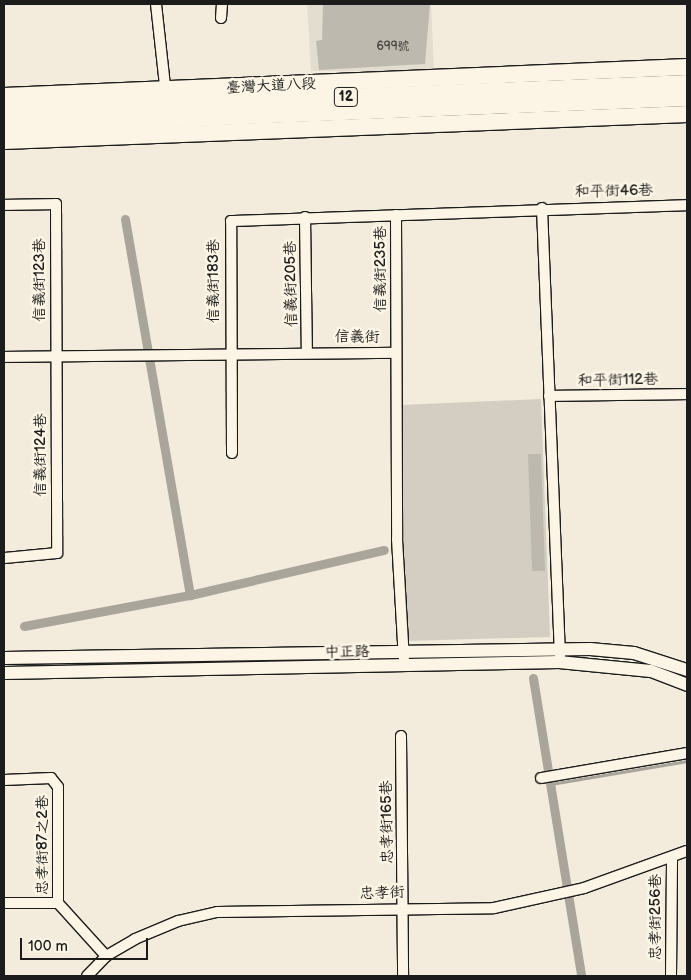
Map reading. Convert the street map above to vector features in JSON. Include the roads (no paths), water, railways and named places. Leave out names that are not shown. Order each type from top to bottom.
[{"type":"main road","name":"臺灣大道八段","points":[[4,126],[687,67]]},
{"type":"main road","name":"臺灣大道八段","points":[[4,141],[167,112],[687,82]]},
{"type":"main road","name":"臺灣大道八段","points":[[4,96],[167,112],[687,98]]},
{"type":"main road","name":"臺灣大道八段","points":[[4,111],[687,114]]},
{"type":"street","points":[[156,4],[167,112]]},
{"type":"street","points":[[221,18],[222,4]]},
{"type":"street","name":"信義街123巷","points":[[4,205],[56,204],[55,356]]},
{"type":"street","name":"和平街46巷","points":[[305,217],[542,208],[687,205]]},
{"type":"street","points":[[542,208],[560,656]]},
{"type":"street","name":"信義街235巷","points":[[395,353],[396,215]]},
{"type":"street","name":"信義街205巷","points":[[305,217],[307,352]]},
{"type":"street","name":"信義街183巷","points":[[230,355],[231,221],[305,217]]},
{"type":"street","name":"信義街","points":[[4,357],[230,355],[307,352],[395,353],[404,668]]},
{"type":"street","points":[[230,355],[232,453]]},
{"type":"street","name":"信義街124巷","points":[[4,558],[57,553],[55,356]]},
{"type":"street","name":"和平街112巷","points":[[549,396],[687,394]]},
{"type":"street","name":"中正路","points":[[4,673],[404,668],[560,656],[634,653],[687,670]]},
{"type":"street","name":"中正路","points":[[4,658],[404,654],[560,656],[651,672],[687,685]]},
{"type":"street","name":"忠孝街165巷","points":[[401,736],[404,907],[403,976]]},
{"type":"street","points":[[541,778],[687,753]]},
{"type":"street","name":"忠孝街87之2巷","points":[[4,780],[51,778],[58,787],[58,903]]},
{"type":"street","name":"忠孝街","points":[[87,976],[106,956],[178,921],[217,912],[404,907],[494,908],[584,888],[687,852]]},
{"type":"street","name":"忠孝街256巷","points":[[671,976],[672,858]]},
{"type":"street","points":[[4,903],[58,903],[106,956]]},
{"type":"waterway","points":[[125,219],[190,595]]},
{"type":"waterway","points":[[24,626],[190,595],[384,550]]},
{"type":"waterway","points":[[533,678],[581,976]]},
{"type":"waterway","points":[[551,784],[687,761]]}]
